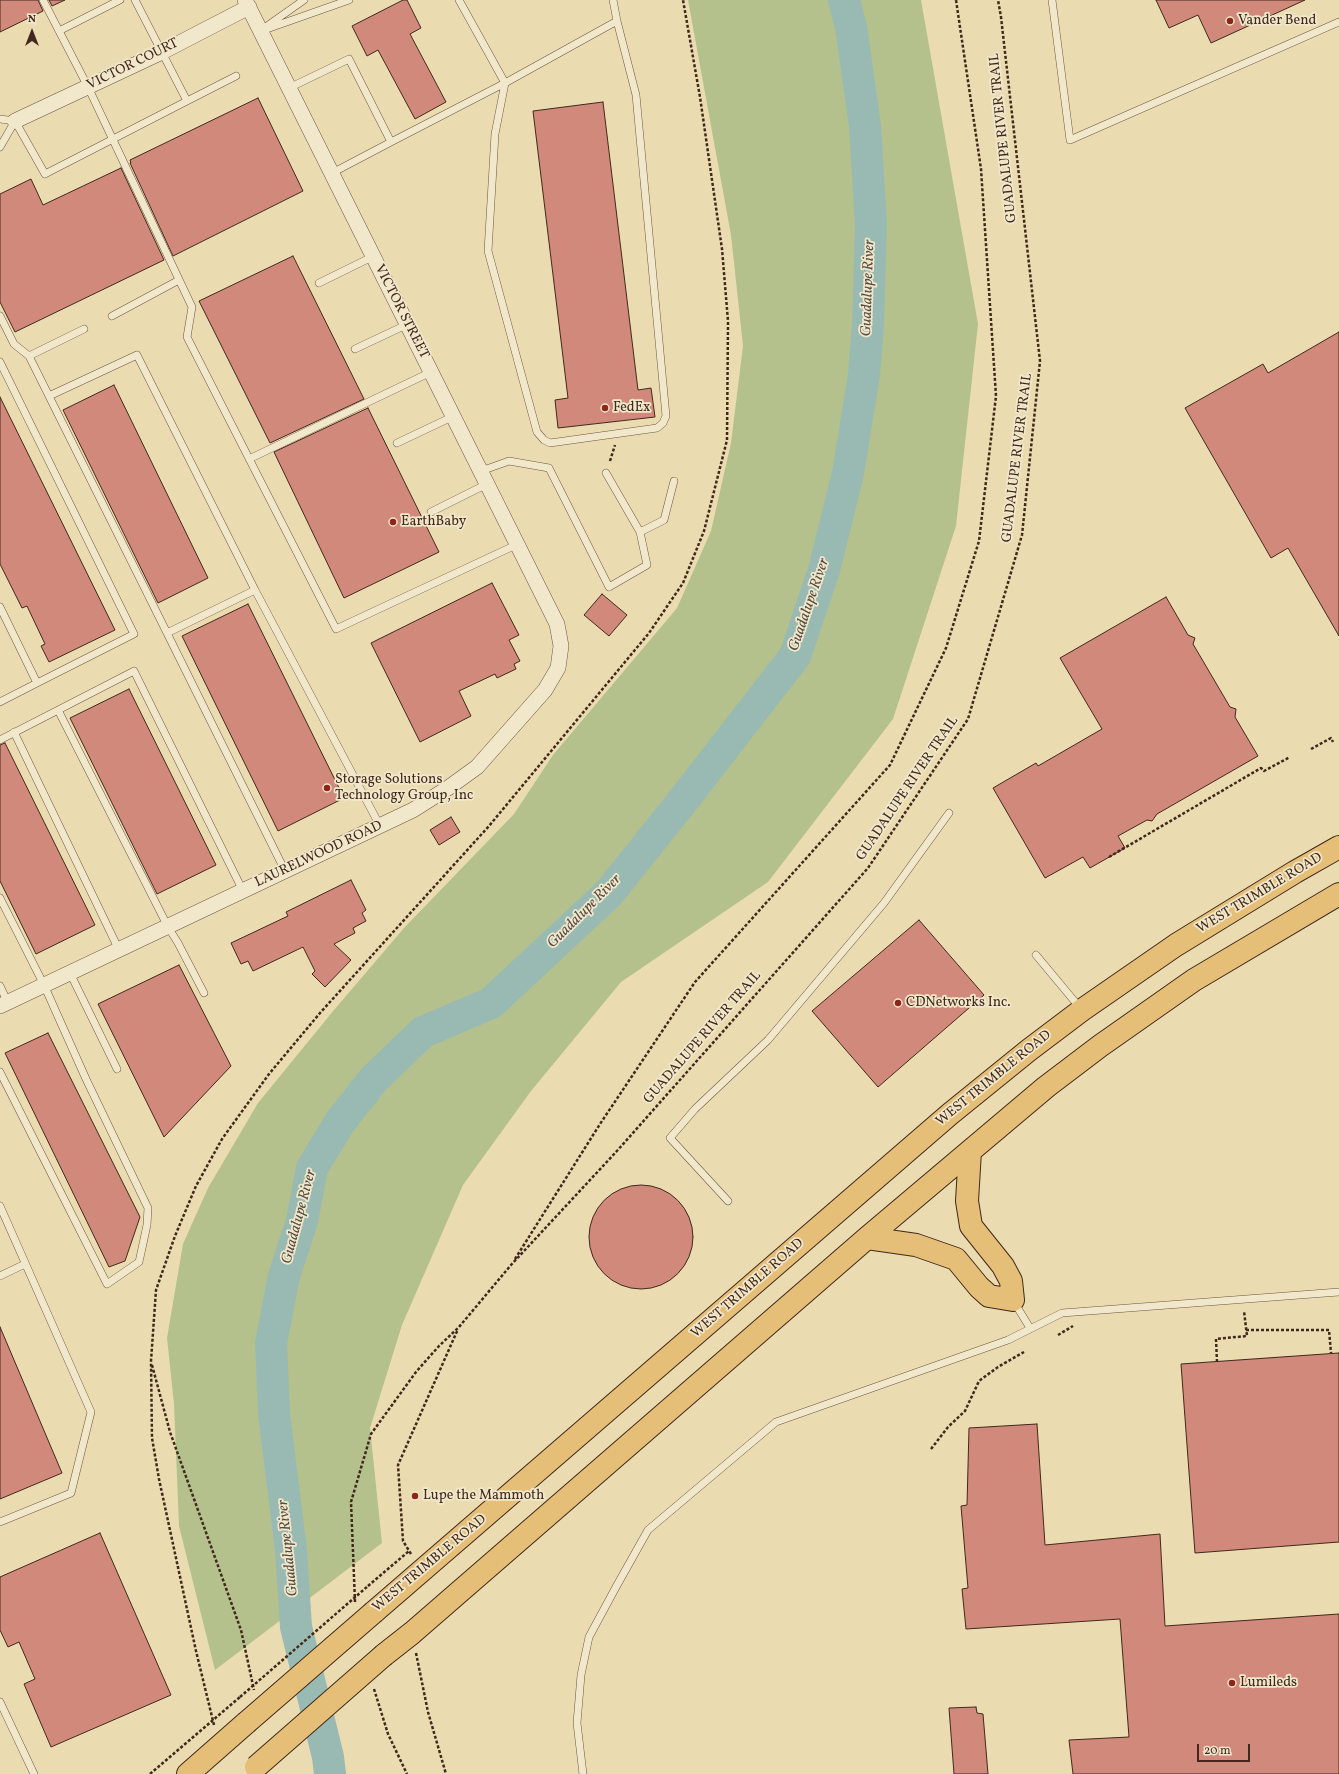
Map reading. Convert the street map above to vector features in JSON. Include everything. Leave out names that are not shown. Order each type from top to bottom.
[{"type":"main road","name":"WEST TRIMBLE ROAD","points":[[188,1774],[246,1723],[365,1608],[422,1571],[950,1114],[1029,1050],[1082,1010],[1176,945],[1295,872],[1339,847]]},
{"type":"main road","points":[[252,1771],[384,1655],[412,1633],[867,1238],[1046,1087],[1100,1046],[1194,980],[1339,894]]},
{"type":"main road","points":[[867,1238],[916,1245],[956,1260],[989,1296],[1012,1300],[1011,1281],[1003,1266],[970,1226],[968,1201],[970,1151]]},
{"type":"main road","points":[[968,1273],[992,1252]]},
{"type":"street","name":"VICTOR COURT","points":[[15,120],[162,52],[247,4]]},
{"type":"street","name":"VICTOR STREET","points":[[247,4],[558,624]]},
{"type":"street","name":"LAURELWOOD ROAD","points":[[4,1005],[413,810],[448,788],[477,767],[545,690],[558,668],[561,646],[558,624]]},
{"type":"lane","points":[[43,0],[88,87],[192,307],[187,337],[336,629],[518,544]]},
{"type":"lane","points":[[59,31],[120,0]]},
{"type":"lane","points":[[135,0],[187,101]]},
{"type":"lane","points":[[260,31],[304,0]]},
{"type":"lane","points":[[260,31],[349,0]]},
{"type":"lane","points":[[459,0],[505,83],[495,134],[488,251],[537,432],[544,440],[550,443],[657,428],[663,423],[666,416],[636,95],[613,0]]},
{"type":"lane","points":[[1052,0],[1070,140],[1339,22]]},
{"type":"lane","points":[[332,173],[505,83],[617,21]]},
{"type":"lane","points":[[289,88],[349,59],[391,142]]},
{"type":"lane","points":[[15,120],[45,174],[236,76]]},
{"type":"lane","points":[[0,119],[15,120]]},
{"type":"lane","points":[[0,147],[15,120]]},
{"type":"lane","points":[[318,283],[374,256]]},
{"type":"lane","points":[[112,316],[179,280]]},
{"type":"lane","points":[[0,316],[14,344],[29,356],[285,871]]},
{"type":"lane","points":[[355,349],[408,324]]},
{"type":"lane","points":[[29,356],[84,329]]},
{"type":"lane","points":[[49,396],[137,355],[255,590],[380,826]]},
{"type":"lane","points":[[0,362],[134,634],[0,702]]},
{"type":"lane","points":[[249,459],[431,372]]},
{"type":"lane","points":[[397,443],[454,416]]},
{"type":"lane","points":[[431,512],[509,461],[548,468],[609,587],[647,565],[640,532],[606,473]]},
{"type":"lane","points":[[640,532],[664,520],[674,481]]},
{"type":"lane","points":[[167,633],[255,590]]},
{"type":"lane","points":[[0,607],[37,683]]},
{"type":"lane","points":[[0,740],[134,671],[243,891]]},
{"type":"lane","points":[[58,710],[168,927],[204,993]]},
{"type":"lane","points":[[14,732],[119,950]]},
{"type":"lane","points":[[728,1201],[670,1138],[695,1109],[768,1040],[884,903],[949,812]]},
{"type":"lane","points":[[0,898],[44,986],[86,1079],[148,1208],[147,1226],[139,1262],[107,1284],[0,1072]]},
{"type":"lane","points":[[1036,955],[1082,1010]]},
{"type":"lane","points":[[70,973],[117,1069]]},
{"type":"lane","points":[[0,986],[4,1005]]},
{"type":"lane","points":[[0,1206],[91,1412],[71,1493],[0,1522]]},
{"type":"lane","points":[[0,1276],[25,1264]]},
{"type":"lane","points":[[583,1774],[577,1723],[581,1675],[589,1637],[648,1530],[776,1422],[1008,1340],[1062,1313],[1339,1292]]},
{"type":"lane","points":[[1012,1300],[1030,1328]]},
{"type":"lane","points":[[0,1702],[34,1774]]},
{"type":"path","points":[[512,1264],[600,1124],[695,982],[890,765],[946,648],[979,541],[996,396],[981,169],[956,0]]},
{"type":"path","name":"GUADALUPE RIVER TRAIL","points":[[365,1608],[351,1502],[371,1434],[416,1372],[439,1346],[459,1327],[512,1264],[616,1152],[868,868],[968,719],[1022,535],[1040,361],[998,0]]},
{"type":"path","points":[[1311,749],[1331,738],[1333,742]]},
{"type":"path","points":[[1109,857],[1261,768],[1264,771],[1290,757]]},
{"type":"path","points":[[1217,1362],[1216,1339],[1246,1336],[1244,1311]]},
{"type":"path","name":"GUADALUPE RIVER TRAIL","points":[[422,1571],[403,1541],[398,1465],[459,1327]]},
{"type":"path","points":[[1246,1330],[1329,1330],[1331,1353]]},
{"type":"path","points":[[931,1449],[944,1432],[965,1410],[979,1381],[998,1366],[1024,1352]]},
{"type":"path","points":[[220,1746],[194,1644],[159,1479],[152,1438],[151,1362],[170,1432],[241,1630],[255,1692]]},
{"type":"path","points":[[150,1774],[409,1551]]},
{"type":"path","points":[[412,1633],[428,1712],[446,1774]]},
{"type":"path","points":[[373,1686],[388,1734],[407,1774]]},
{"type":"green space","points":[[688,0],[921,0],[978,324],[956,526],[893,719],[768,882],[621,982],[531,1091],[463,1185],[402,1325],[370,1428],[382,1543],[215,1670],[179,1526],[174,1404],[167,1338],[183,1244],[208,1188],[258,1103],[334,1010],[404,928],[514,814],[553,755],[677,608],[711,531],[731,443],[743,346],[731,235]]},
{"type":"building","points":[[0,0],[38,0],[43,11],[0,32]]},
{"type":"building","points":[[49,0],[65,0],[52,6]]},
{"type":"building","points":[[403,0],[407,0],[421,28],[410,34],[446,102],[415,119],[378,50],[367,56],[352,26]]},
{"type":"building","name":"Vander Bend","points":[[1156,0],[1305,0],[1211,43],[1198,15],[1169,28]]},
{"type":"building","points":[[258,98],[303,191],[173,256],[130,163],[130,160]]},
{"type":"building","points":[[603,102],[638,390],[651,388],[655,417],[558,428],[555,400],[568,398],[533,111]]},
{"type":"building","points":[[121,168],[164,260],[15,332],[0,302],[0,194],[31,179],[43,205]]},
{"type":"building","points":[[293,256],[364,399],[270,443],[199,301]]},
{"type":"building","points":[[1339,332],[1339,636],[1288,548],[1271,558],[1185,408],[1263,364],[1268,373]]},
{"type":"building","points":[[114,385],[208,578],[158,603],[63,410]]},
{"type":"building","points":[[0,397],[115,630],[49,662],[41,646],[45,644],[27,606],[22,608],[0,564]]},
{"type":"building","points":[[368,408],[439,552],[344,598],[274,452]]},
{"type":"building","points":[[492,583],[519,635],[509,640],[520,661],[514,664],[516,669],[497,678],[495,674],[459,691],[471,716],[420,742],[371,643]]},
{"type":"building","points":[[602,594],[627,615],[609,636],[584,615]]},
{"type":"building","points":[[1166,597],[1188,635],[1195,638],[1193,644],[1230,707],[1236,709],[1235,717],[1258,756],[1157,814],[1152,821],[1147,820],[1118,836],[1125,848],[1090,868],[1083,857],[1045,878],[993,788],[1036,763],[1038,766],[1102,729],[1060,658]]},
{"type":"building","points":[[248,604],[344,798],[278,831],[182,636]]},
{"type":"building","points":[[129,689],[216,865],[157,894],[70,718]]},
{"type":"building","points":[[5,743],[95,925],[36,954],[0,881],[0,745]]},
{"type":"building","points":[[451,817],[460,832],[439,845],[430,830]]},
{"type":"building","points":[[351,880],[366,910],[362,913],[366,921],[353,928],[355,933],[334,944],[351,960],[325,987],[312,974],[315,971],[303,947],[253,971],[248,961],[241,964],[231,943],[288,916],[286,912]]},
{"type":"building","name":"CDNetworks Inc.","points":[[919,920],[984,995],[878,1087],[812,1011]]},
{"type":"building","points":[[179,965],[231,1066],[164,1137],[98,1004]]},
{"type":"building","points":[[48,1033],[140,1217],[125,1261],[109,1267],[5,1053]]},
{"type":"building","points":[[641,1185],[661,1189],[678,1200],[689,1217],[693,1237],[689,1257],[678,1274],[661,1285],[641,1289],[621,1285],[604,1274],[593,1257],[589,1237],[593,1217],[604,1200],[621,1189]]},
{"type":"building","points":[[0,1327],[62,1473],[0,1499]]},
{"type":"building","points":[[1339,1353],[1339,1542],[1195,1553],[1181,1364]]},
{"type":"building","points":[[1037,1424],[1045,1545],[1160,1534],[1165,1626],[1339,1614],[1339,1774],[1073,1774],[1069,1740],[1129,1737],[1120,1619],[966,1629],[962,1589],[968,1588],[961,1506],[967,1505],[969,1428]]},
{"type":"building","points":[[100,1533],[171,1695],[51,1747],[24,1684],[35,1679],[19,1642],[8,1647],[0,1630],[0,1577]]},
{"type":"building","points":[[976,1707],[977,1713],[983,1714],[988,1774],[954,1774],[949,1708]]},
{"type":"waterway","name":"Guadalupe River","points":[[330,1774],[328,1757],[296,1627],[291,1550],[274,1414],[271,1343],[284,1276],[302,1221],[312,1168],[340,1122],[374,1079],[423,1032],[491,1003],[609,893],[795,656],[824,570],[848,473],[864,375],[868,325],[871,225],[865,126],[851,27],[844,0]]},
{"type":"place","name":"Vander Bend","points":[[1230,21]]},
{"type":"place","name":"FedEx","points":[[605,408]]},
{"type":"place","name":"EarthBaby","points":[[393,522]]},
{"type":"place","name":"Storage Solutions Technology Group, Inc","points":[[327,788]]},
{"type":"place","name":"CDNetworks Inc.","points":[[898,1003]]},
{"type":"place","name":"Lupe the Mammoth","points":[[415,1496]]},
{"type":"place","name":"Lumileds","points":[[1232,1683]]}]
